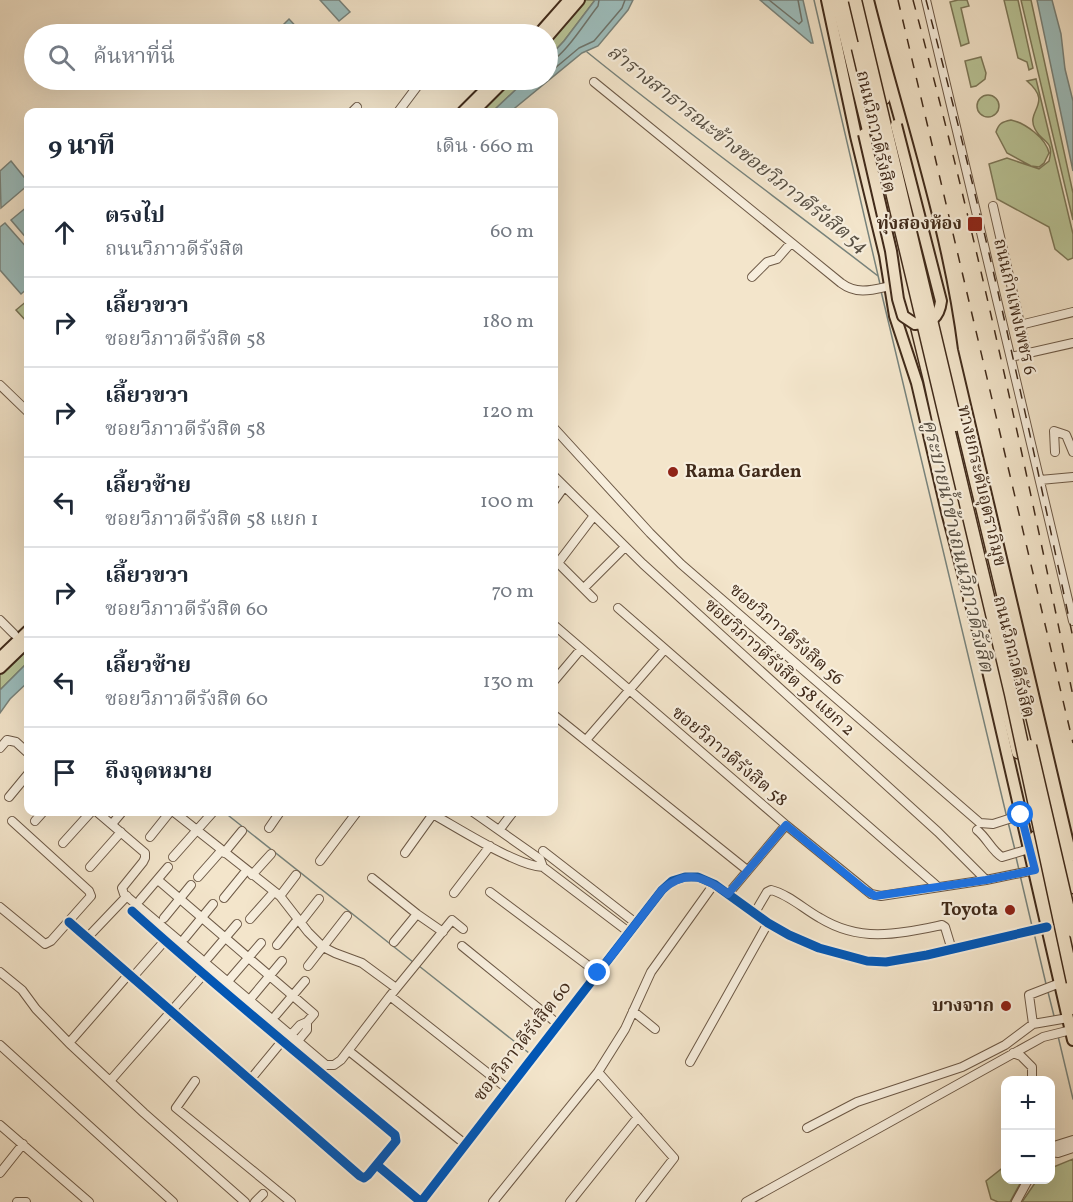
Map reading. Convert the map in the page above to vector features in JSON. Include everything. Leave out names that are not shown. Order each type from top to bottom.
[{"type":"highway","name":"ถนนวิภาวดีรังสิต","points":[[837,0],[930,380],[964,537],[1019,756],[1067,1015]]},
{"type":"highway","name":"ทางยกระดับอุตราภิมุข","points":[[846,0],[1011,694],[1062,984]]},
{"type":"highway","name":"ทางยกระดับอุตราภิมุข","points":[[855,0],[946,378],[1073,931]]},
{"type":"highway","name":"ถนนวิภาวดีรังสิต","points":[[861,0],[1073,887]]},
{"type":"highway","points":[[989,531],[1007,585]]},
{"type":"highway","points":[[964,537],[970,600]]},
{"type":"main road","points":[[548,24],[569,0]]},
{"type":"main road","points":[[558,24],[579,0]]},
{"type":"main road","name":"ถนนวิภาวดีรังสิต","points":[[827,0],[856,136],[885,255],[884,288],[917,382],[970,600],[1043,928],[1062,984],[1068,1034]]},
{"type":"main road","name":"ถนนวิภาวดีรังสิต","points":[[868,0],[943,286],[952,350],[1070,838],[1073,865]]},
{"type":"main road","points":[[843,74],[864,134],[891,251],[898,299],[903,316],[915,324],[926,323],[936,318],[940,310],[940,302],[896,125],[885,65]]},
{"type":"main road","points":[[467,108],[485,90]]},
{"type":"main road","points":[[477,108],[496,90]]},
{"type":"main road","points":[[0,658],[24,635]]},
{"type":"main road","points":[[0,668],[24,645]]},
{"type":"street","name":"ถนนกำแพงเพชร 6","points":[[926,0],[1073,621]]},
{"type":"street","points":[[594,82],[850,290],[884,288]]},
{"type":"street","points":[[401,108],[414,90]]},
{"type":"street","points":[[993,206],[1027,354]]},
{"type":"street","points":[[752,277],[767,262],[777,259],[791,243]]},
{"type":"street","points":[[1020,325],[1073,312]]},
{"type":"street","points":[[1011,357],[1073,343]]},
{"type":"street","points":[[0,385],[24,408]]},
{"type":"street","points":[[1055,452],[1054,431],[1066,435],[1073,452]]},
{"type":"street","name":"ซอยวิภาวดีรังสิต 56","points":[[558,432],[650,533],[695,576],[980,823],[985,825],[1017,816]]},
{"type":"street","points":[[1040,480],[1073,477]]},
{"type":"street","name":"ซอยวิภาวดีรังสิต 58 แยก 2","points":[[558,480],[625,547],[938,832],[986,880]]},
{"type":"street","points":[[558,495],[564,487]]},
{"type":"street","points":[[558,559],[594,517]]},
{"type":"street","points":[[584,588],[625,547]]},
{"type":"street","points":[[558,563],[594,598]]},
{"type":"street","points":[[618,608],[937,886]]},
{"type":"street","points":[[0,620],[14,634]]},
{"type":"street","name":"ซอยวิภาวดีรังสิต 58","points":[[558,629],[786,825],[875,896],[986,880],[1030,871]]},
{"type":"street","points":[[558,676],[581,649]]},
{"type":"street","points":[[586,740],[665,649]]},
{"type":"street","points":[[558,718],[747,870]]},
{"type":"street","points":[[0,748],[7,740],[16,742],[24,749]]},
{"type":"street","points":[[9,797],[24,779]]},
{"type":"street","points":[[35,821],[39,816]]},
{"type":"street","points":[[63,843],[87,816]]},
{"type":"street","points":[[69,922],[360,1176],[364,1178],[368,1175],[396,1141],[395,1136],[121,891],[145,858],[142,850],[102,816]]},
{"type":"street","points":[[112,824],[119,816]]},
{"type":"street","points":[[150,837],[168,816]]},
{"type":"street","points":[[177,816],[277,894],[323,947],[362,963],[396,988]]},
{"type":"street","points":[[173,857],[209,816]]},
{"type":"street","points":[[269,828],[277,816]]},
{"type":"street","points":[[320,861],[354,816]]},
{"type":"street","points":[[405,853],[429,816]]},
{"type":"street","points":[[436,816],[489,846],[534,867],[543,867]]},
{"type":"street","points":[[479,816],[540,859],[543,867],[630,933]]},
{"type":"street","points":[[500,829],[510,816]]},
{"type":"street","points":[[0,907],[45,944],[51,941],[69,922],[89,900],[91,894],[12,821]]},
{"type":"street","points":[[728,894],[786,825]]},
{"type":"street","points":[[977,830],[1002,857],[1025,850]]},
{"type":"street","points":[[198,877],[242,831]]},
{"type":"street","points":[[90,867],[121,832]]},
{"type":"street","points":[[454,893],[489,846]]},
{"type":"street","points":[[543,851],[637,924]]},
{"type":"street","points":[[224,898],[271,854]]},
{"type":"street","points":[[140,900],[168,867]]},
{"type":"street","points":[[250,919],[296,875]]},
{"type":"street","name":"ซอยวิภาวดีรังสิต 60","points":[[421,1202],[662,890],[672,881],[685,877],[698,877],[714,884],[768,923],[819,948],[867,961],[886,962],[952,950],[1043,928]]},
{"type":"street","points":[[372,878],[443,932]]},
{"type":"street","points":[[158,880],[314,1014],[308,1022],[307,1030],[297,1042]]},
{"type":"street","points":[[493,1202],[598,1072],[625,1029],[651,972],[714,884]]},
{"type":"street","points":[[164,918],[191,885]]},
{"type":"street","points":[[754,914],[767,892],[771,890],[836,928],[855,933],[896,934],[942,926],[945,927],[952,950]]},
{"type":"street","points":[[490,892],[598,973]]},
{"type":"street","points":[[87,938],[127,896]]},
{"type":"street","points":[[277,945],[319,899]]},
{"type":"street","points":[[185,938],[213,904]]},
{"type":"street","points":[[132,911],[203,975],[286,1038],[297,1042],[326,1065],[334,1065],[348,1051],[452,920],[463,929]]},
{"type":"street","points":[[394,942],[417,914]]},
{"type":"street","points":[[308,966],[347,916]]},
{"type":"street","points":[[690,1062],[768,923]]},
{"type":"street","points":[[208,958],[237,924]]},
{"type":"street","points":[[230,979],[261,943]]},
{"type":"street","points":[[69,1043],[161,945]]},
{"type":"street","points":[[462,946],[558,1024]]},
{"type":"street","points":[[252,997],[282,961]]},
{"type":"street","points":[[0,972],[22,990],[36,1009],[69,1043],[245,1202]]},
{"type":"street","points":[[110,1081],[203,975]]},
{"type":"street","points":[[276,1015],[305,981]]},
{"type":"street","points":[[1033,1024],[1028,998],[1032,993],[1062,984]]},
{"type":"street","points":[[390,996],[508,1089]]},
{"type":"street","points":[[633,1011],[655,1029]]},
{"type":"street","points":[[807,1128],[857,1102],[962,1066],[1005,1045],[1033,1024],[1067,1015]]},
{"type":"street","points":[[250,1080],[286,1038],[300,1025],[308,1022]]},
{"type":"street","points":[[747,1202],[1013,1053],[1052,1034],[1068,1034]]},
{"type":"street","points":[[0,1045],[173,1202]]},
{"type":"street","points":[[348,1051],[465,1144]]},
{"type":"street","points":[[1013,1053],[1021,1056],[1032,1067],[1032,1076]]},
{"type":"street","points":[[598,1072],[674,1158],[640,1202]]},
{"type":"street","points":[[195,1081],[176,1108],[291,1202]]},
{"type":"street","points":[[570,1202],[638,1117]]},
{"type":"street","points":[[0,1125],[89,1202]]},
{"type":"street","points":[[1055,1147],[1073,1140]]},
{"type":"street","points":[[0,1173],[23,1144]]},
{"type":"street","points":[[1055,1153],[1073,1148]]},
{"type":"street","points":[[377,1165],[421,1202]]},
{"type":"street","points":[[1016,1202],[1025,1184]]},
{"type":"street","points":[[255,1202],[263,1194]]},
{"type":"street","points":[[17,1202],[26,1202]]},
{"type":"green space","points":[[582,0],[595,0],[558,47],[558,28]]},
{"type":"green space","points":[[967,0],[969,6],[961,8],[969,43],[961,46],[950,2]]},
{"type":"green space","points":[[1004,0],[1018,0],[1033,68],[1029,70],[1027,62],[1018,58]]},
{"type":"green space","points":[[1021,0],[1031,0],[1073,193],[1073,220]]},
{"type":"green space","points":[[981,57],[986,73],[985,79],[971,87],[965,61]]},
{"type":"green space","points":[[1036,79],[1073,234],[1073,258],[1068,260],[1055,249],[1049,227],[997,199],[989,164],[1007,158],[1039,169],[1049,161],[1049,145],[1038,134],[1033,122],[1039,101],[1035,89],[1027,81]]},
{"type":"green space","points":[[501,90],[515,90],[496,108],[483,108]]},
{"type":"green space","points":[[984,95],[992,95],[999,102],[999,110],[992,117],[984,117],[977,110],[977,102]]},
{"type":"green space","points":[[1011,120],[1034,132],[1047,147],[1049,153],[1039,167],[1031,166],[1007,153],[996,132],[1001,123]]},
{"type":"green space","points":[[24,303],[24,319],[16,310]]},
{"type":"green space","points":[[24,649],[24,666],[0,690],[0,672]]},
{"type":"green space","points":[[1073,1159],[1073,1202],[1022,1202],[1034,1184],[1055,1184],[1055,1166]]},
{"type":"green space","points":[[1001,1169],[1001,1184],[1020,1184],[1010,1202],[998,1202],[991,1199],[986,1181]]},
{"type":"water","points":[[320,0],[339,0],[350,12],[339,21]]},
{"type":"water","points":[[595,0],[633,0],[628,10],[598,46],[582,53],[558,73],[558,47]]},
{"type":"water","points":[[760,0],[803,0],[813,43],[811,43]]},
{"type":"water","points":[[1037,0],[1052,0],[1061,34],[1065,69],[1073,101],[1073,171]]},
{"type":"water","points":[[289,19],[294,24],[284,24]]},
{"type":"water","points":[[515,90],[537,90],[515,108],[496,108]]},
{"type":"water","points":[[11,161],[24,177],[24,188],[1,208],[0,171]]},
{"type":"water","points":[[24,209],[24,235],[11,220]]},
{"type":"water","points":[[5,223],[24,244],[24,291],[21,294],[0,270],[0,227]]},
{"type":"water","points":[[24,666],[24,686],[0,713],[0,690]]},
{"type":"waterway","name":"คูระบายน้ำข้างถนนวิภาวดีรังสิต","points":[[814,0],[880,284]]},
{"type":"waterway","name":"ลำรางสาธารณะข้างซอยวิภาวดีรังสิต 54","points":[[587,52],[878,276]]},
{"type":"waterway","name":"คูระบายน้ำข้างถนนวิภาวดีรังสิต","points":[[881,291],[1007,818]]},
{"type":"waterway","points":[[229,816],[413,962]]},
{"type":"waterway","name":"คูระบายน้ำข้างถนนวิภาวดีรังสิต","points":[[1008,822],[1015,850]]},
{"type":"waterway","name":"คูระบายน้ำข้างถนนวิภาวดีรังสิต","points":[[1016,857],[1019,870]]},
{"type":"waterway","name":"คูระบายน้ำข้างถนนวิภาวดีรังสิต","points":[[1020,875],[1032,926]]},
{"type":"waterway","name":"คูระบายน้ำข้างถนนวิภาวดีรังสิต","points":[[1034,933],[1046,984]]},
{"type":"waterway","points":[[419,966],[529,1053]]},
{"type":"waterway","name":"คูระบายน้ำข้างถนนวิภาวดีรังสิต","points":[[1048,992],[1054,1016]]},
{"type":"waterway","name":"คูระบายน้ำข้างถนนวิภาวดีรังสิต","points":[[1058,1036],[1073,1099]]},
{"type":"railway","points":[[898,0],[1073,743]]},
{"type":"railway","points":[[913,0],[936,86],[998,347],[1073,696]]},
{"type":"railway","points":[[926,0],[1004,318],[1073,638]]},
{"type":"cycle path","points":[[377,1165],[421,1202],[662,890],[672,881],[685,877],[698,877],[714,884],[768,923],[789,935],[819,948],[867,961],[886,962],[927,955],[1047,927]]},
{"type":"cycle path","points":[[69,922],[360,1176],[364,1178],[368,1175],[396,1141],[395,1135],[229,996],[132,911]]},
{"type":"place","name":"ทุ่งสองห้อง","points":[[975,224]]},
{"type":"place","name":"Rama Garden","points":[[673,472]]},
{"type":"place","name":"Toyota","points":[[1010,910]]},
{"type":"place","name":"บางจาก","points":[[1006,1006]]},
{"type":"route","points":[[598,973],[662,890],[672,881],[685,877],[698,877],[728,894],[786,825],[870,894],[881,896],[1035,870],[1021,815]]}]
